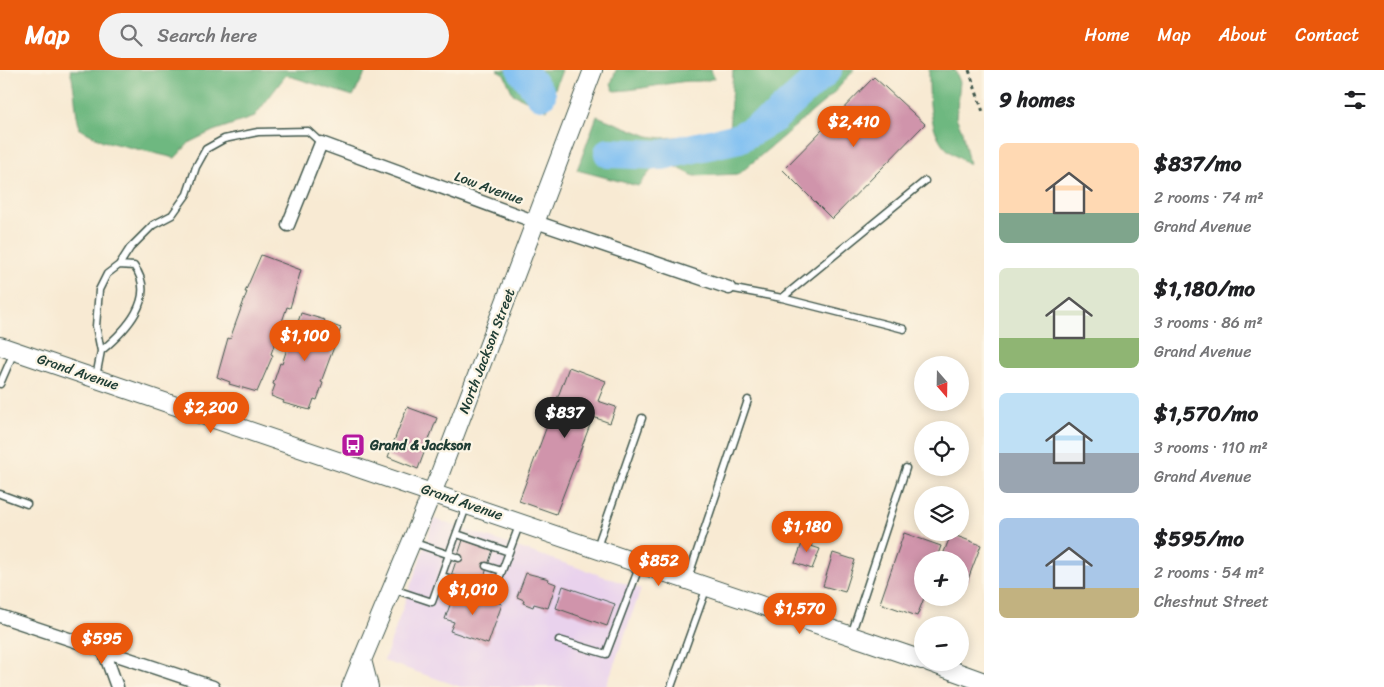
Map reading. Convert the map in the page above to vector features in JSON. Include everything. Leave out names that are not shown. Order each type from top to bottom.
[{"type":"main road","name":"North Jackson Street","points":[[351,687],[432,492],[593,70]]},
{"type":"main road","name":"Grand Avenue","points":[[4,347],[914,657]]},
{"type":"main road","points":[[362,660],[369,687]]},
{"type":"main road","points":[[954,671],[984,682]]},
{"type":"street","name":"Low Avenue","points":[[321,143],[536,222],[730,288]]},
{"type":"street","points":[[288,224],[321,143]]},
{"type":"street","points":[[0,616],[213,687]]},
{"type":"street","points":[[104,651],[117,687]]},
{"type":"lane","points":[[96,378],[101,351],[96,326],[99,290],[107,274],[119,265],[130,248],[153,225],[172,214],[187,194],[196,167],[206,149],[224,139],[258,132],[308,131],[321,143]]},
{"type":"lane","points":[[782,298],[925,181]]},
{"type":"lane","points":[[101,351],[121,334],[134,319],[141,294],[142,276],[134,266],[119,265]]},
{"type":"lane","points":[[730,288],[782,298],[904,329]]},
{"type":"lane","points":[[0,384],[4,347]]},
{"type":"lane","points":[[688,580],[748,400]]},
{"type":"lane","points":[[597,548],[642,418]]},
{"type":"lane","points":[[851,636],[906,468]]},
{"type":"lane","points":[[0,494],[27,504]]},
{"type":"lane","points":[[392,588],[432,602],[468,504]]},
{"type":"lane","points":[[442,576],[494,592],[520,522]]},
{"type":"lane","points":[[457,534],[509,552]]},
{"type":"lane","points":[[412,542],[459,558]]},
{"type":"lane","points":[[559,640],[606,654],[641,563]]},
{"type":"lane","points":[[486,566],[502,571]]},
{"type":"lane","points":[[671,687],[708,586]]},
{"type":"path","points":[[969,70],[984,115]]},
{"type":"shaded area","points":[[434,519],[641,589],[606,687],[461,687],[384,661]]},
{"type":"green space","points":[[70,70],[367,70],[353,96],[286,75],[254,117],[213,131],[190,142],[175,158],[103,141],[80,129]]},
{"type":"green space","points":[[497,70],[562,70],[547,110],[513,94],[504,74]]},
{"type":"green space","points":[[616,70],[711,70],[714,78],[614,91],[611,84]]},
{"type":"green space","points":[[733,70],[854,70],[833,94],[739,174],[694,176],[661,159],[638,186],[577,170],[597,116],[648,136],[662,138],[729,133]]},
{"type":"green space","points":[[929,70],[955,70],[960,82],[956,117],[962,131],[969,164],[949,151],[937,135],[931,113]]},
{"type":"building","points":[[874,77],[925,124],[832,219],[783,170]]},
{"type":"building","points":[[261,255],[301,270],[290,308],[287,307],[271,354],[273,355],[257,392],[229,384],[230,382],[217,377],[228,338],[230,339],[247,292],[245,292]]},
{"type":"building","points":[[301,313],[325,320],[324,322],[341,328],[321,382],[323,383],[317,400],[314,399],[310,410],[283,403],[284,401],[271,396],[280,363],[282,364],[295,324],[297,325]]},
{"type":"building","points":[[569,367],[606,381],[598,401],[616,407],[610,423],[593,417],[556,514],[519,501]]},
{"type":"building","points":[[407,407],[437,418],[418,469],[388,457]]},
{"type":"building","points":[[904,533],[914,537],[914,541],[927,541],[941,546],[939,551],[914,551],[914,606],[921,606],[917,616],[880,603]]},
{"type":"building","points":[[805,535],[814,538],[811,546],[820,549],[812,569],[795,563]]},
{"type":"building","points":[[463,540],[493,550],[481,586],[451,576]]},
{"type":"building","points":[[948,541],[969,541],[981,545],[969,576],[969,551],[944,551]]},
{"type":"building","points":[[833,553],[855,560],[845,592],[823,586]]},
{"type":"building","points":[[526,573],[549,579],[548,581],[556,584],[548,608],[534,604],[533,607],[523,603],[524,600],[517,597]]},
{"type":"building","points":[[563,586],[615,604],[607,626],[556,608]]},
{"type":"building","points":[[456,588],[502,604],[488,644],[450,631],[454,622],[445,619]]},
{"type":"waterway","points":[[522,70],[541,95]]},
{"type":"waterway","points":[[609,153],[662,155],[739,138],[774,118],[827,70]]},
{"type":"place","name":"Grand & Jackson","points":[[353,445]]}]
